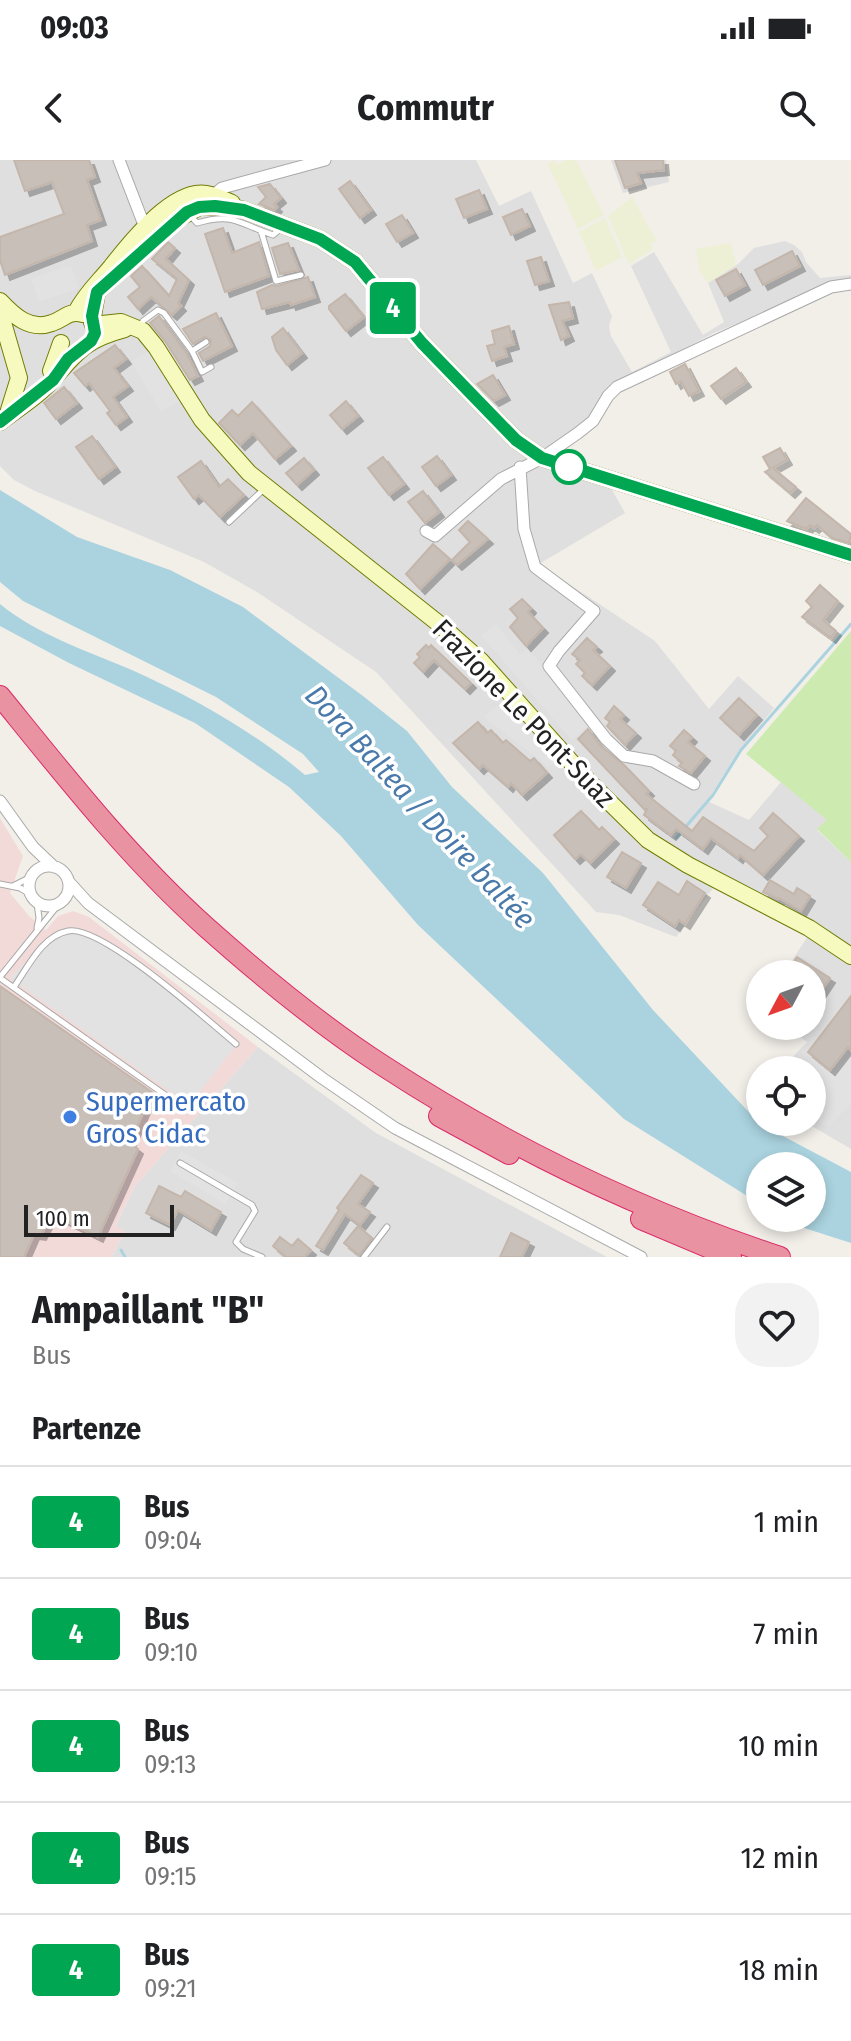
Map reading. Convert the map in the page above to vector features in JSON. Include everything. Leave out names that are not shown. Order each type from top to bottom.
[{"type":"highway","points":[[0,696],[90,808],[204,925],[298,1003],[380,1064],[465,1116],[602,1188],[780,1257]]},
{"type":"highway","points":[[0,717],[88,823],[148,887],[201,938],[293,1016],[372,1073],[462,1130],[600,1202],[731,1257]]},
{"type":"main road","points":[[3,416],[46,378],[56,362],[60,340],[58,323],[70,314],[92,285],[186,197],[214,195],[320,239],[355,262],[422,343],[516,440],[542,458],[851,555]]},
{"type":"main road","points":[[3,416],[53,380],[89,334],[97,292],[148,234],[199,207],[244,210]]},
{"type":"main road","points":[[1,310],[31,324],[52,323],[70,314],[88,316],[89,334]]},
{"type":"main road","points":[[1,310],[17,329],[60,340],[70,349],[89,334],[136,328]]},
{"type":"main road","points":[[1,310],[19,378],[19,387],[3,416]]},
{"type":"main road","name":"Frazione Le Pont-Suaz","points":[[136,328],[156,347],[202,420],[240,464],[481,661],[589,782],[648,840],[688,865],[809,928],[851,956]]},
{"type":"street","points":[[119,160],[148,234]]},
{"type":"street","points":[[214,195],[222,188],[325,160]]},
{"type":"street","points":[[426,531],[435,536],[501,479],[542,458],[593,421],[617,387],[831,287],[851,284]]},
{"type":"street","points":[[520,467],[524,529],[535,567],[594,611],[549,666],[606,739],[624,756],[653,761],[694,784]]},
{"type":"street","points":[[0,801],[54,867],[64,872],[80,896],[322,1078],[395,1128],[641,1257]]},
{"type":"street","points":[[19,828],[33,857],[34,899],[47,907],[84,905],[104,914]]},
{"type":"street","points":[[32,875],[42,867],[54,867]]},
{"type":"street","points":[[59,904],[69,890],[69,882]]},
{"type":"lane","points":[[187,212],[197,223],[228,217],[276,234],[283,224]]},
{"type":"lane","points":[[261,231],[276,281],[301,275]]},
{"type":"lane","points":[[136,328],[158,310],[174,325],[202,372],[211,367]]},
{"type":"lane","points":[[192,351],[206,342]]},
{"type":"lane","points":[[229,522],[265,487]]},
{"type":"lane","points":[[13,886],[32,875]]},
{"type":"lane","points":[[0,884],[13,886],[34,899],[39,918],[35,933]]},
{"type":"lane","points":[[59,904],[0,977],[82,1040],[178,1104]]},
{"type":"lane","points":[[14,987],[48,939],[69,930],[89,932],[138,965],[236,1044]]},
{"type":"lane","points":[[180,1163],[252,1205],[255,1211],[236,1242],[243,1249],[262,1257]]},
{"type":"lane","points":[[364,1257],[387,1227]]},
{"type":"shaded area","points":[[0,160],[476,160],[499,206],[531,191],[573,283],[592,273],[612,316],[609,326],[611,336],[632,372],[671,352],[631,266],[654,252],[703,335],[724,322],[708,283],[738,264],[754,248],[785,241],[802,252],[806,262],[820,278],[851,275],[851,280],[716,332],[625,379],[626,389],[617,394],[567,447],[597,482],[610,486],[625,513],[539,564],[655,641],[709,709],[738,676],[774,708],[739,751],[707,801],[749,820],[781,782],[828,820],[817,830],[851,862],[851,1149],[826,1134],[826,1056],[794,1056],[807,1042],[804,1040],[826,1040],[826,960],[792,960],[808,936],[714,887],[676,937],[619,915],[596,912],[376,672],[257,592],[204,562],[35,491],[14,480],[0,466]]},
{"type":"shaded area","points":[[611,160],[666,160],[669,182],[623,193]]},
{"type":"shaded area","points":[[71,265],[79,288],[39,302],[31,279]]},
{"type":"shaded area","points":[[149,351],[180,401],[161,411],[131,362]]},
{"type":"shaded area","points":[[496,624],[520,655],[528,649],[590,723],[572,740],[481,635]]},
{"type":"shaded area","points":[[505,699],[560,758],[549,767],[484,717]]},
{"type":"shaded area","points":[[0,818],[23,856],[10,893],[29,916],[46,930],[58,916],[73,911],[89,917],[258,1047],[135,1186],[115,1226],[125,1231],[111,1257],[0,1257]]},
{"type":"shaded area","points":[[69,930],[89,932],[138,965],[237,1044],[189,1105],[10,978],[48,939]]},
{"type":"shaded area","points":[[258,1047],[376,1133],[607,1257],[111,1257],[125,1232],[115,1227],[135,1186]]},
{"type":"shaded area","points":[[851,1053],[851,1104],[828,1127],[826,1069],[832,1074]]},
{"type":"shaded area","points":[[181,1151],[238,1183],[225,1204],[170,1171]]},
{"type":"green space","points":[[554,160],[557,165],[576,160],[604,215],[578,229],[548,164]]},
{"type":"green space","points":[[632,197],[656,240],[651,244],[653,249],[629,264],[608,216]]},
{"type":"green space","points":[[605,218],[622,257],[596,271],[579,232]]},
{"type":"green space","points":[[731,243],[736,265],[708,283],[700,272],[696,249]]},
{"type":"green space","points":[[851,631],[851,862],[817,829],[827,820],[746,754]]},
{"type":"water","name":"Dora Baltea / Doire baltée","points":[[0,490],[77,537],[170,570],[243,607],[407,731],[452,787],[543,873],[653,1010],[746,1109],[746,1136],[783,1136],[813,1152],[746,1152],[746,1195],[624,1119],[418,925],[341,836],[289,787],[195,723],[0,626],[0,604],[47,633],[200,704],[265,744],[305,775],[319,772],[303,754],[216,697],[23,601],[0,582]]},
{"type":"water","points":[[826,1159],[851,1172],[851,1243],[817,1232],[826,1232]]},
{"type":"building","points":[[14,160],[89,160],[95,177],[87,180],[101,220],[87,225],[92,241],[5,275],[0,260],[0,237],[64,214],[52,182],[25,191]]},
{"type":"building","points":[[615,160],[663,160],[664,170],[637,173],[641,183],[625,188]]},
{"type":"building","points":[[350,181],[371,210],[360,218],[339,189]]},
{"type":"building","points":[[270,184],[281,198],[274,204],[277,207],[274,210],[259,204],[266,197],[258,187]]},
{"type":"building","points":[[479,190],[487,209],[464,218],[456,199]]},
{"type":"building","points":[[522,209],[530,226],[511,235],[503,217]]},
{"type":"building","points":[[402,215],[413,233],[397,242],[386,224]]},
{"type":"building","points":[[223,228],[232,253],[259,242],[269,276],[225,292],[205,234]]},
{"type":"building","points":[[168,242],[175,248],[166,259],[189,280],[178,303],[181,306],[172,315],[151,297],[138,309],[128,297],[140,287],[131,276],[142,266],[169,296],[177,279],[152,259]]},
{"type":"building","points":[[288,243],[299,270],[280,274],[272,248]]},
{"type":"building","points":[[792,251],[800,266],[763,285],[755,270]]},
{"type":"building","points":[[541,257],[549,281],[535,285],[527,261]]},
{"type":"building","points":[[736,269],[745,285],[725,296],[716,280]]},
{"type":"building","points":[[308,277],[315,297],[291,305],[290,302],[262,309],[257,292],[272,285]]},
{"type":"building","points":[[345,294],[364,317],[346,331],[329,309]]},
{"type":"building","points":[[569,302],[573,318],[562,321],[569,336],[561,340],[549,305]]},
{"type":"building","points":[[216,313],[232,346],[203,361],[199,353],[210,346],[211,340],[205,337],[193,344],[183,329]]},
{"type":"building","points":[[159,316],[187,354],[198,376],[190,380],[150,323]]},
{"type":"building","points":[[509,326],[514,344],[504,347],[507,356],[492,361],[487,346],[495,344],[492,331]]},
{"type":"building","points":[[283,328],[302,353],[287,365],[276,350],[272,337]]},
{"type":"building","points":[[115,345],[126,359],[114,368],[128,386],[113,397],[127,417],[116,425],[107,413],[110,411],[89,383],[85,386],[74,373]]},
{"type":"building","points":[[685,364],[699,391],[689,396],[681,381],[676,384],[670,372]]},
{"type":"building","points":[[736,368],[746,382],[721,399],[711,386]]},
{"type":"building","points":[[493,375],[505,395],[494,401],[477,384]]},
{"type":"building","points":[[64,387],[77,403],[56,419],[44,403]]},
{"type":"building","points":[[346,401],[358,416],[342,429],[330,415]]},
{"type":"building","points":[[252,402],[291,446],[275,459],[253,433],[240,445],[219,423],[232,410],[238,416]]},
{"type":"building","points":[[92,436],[115,467],[99,479],[76,447]]},
{"type":"building","points":[[780,448],[787,460],[773,468],[796,487],[790,493],[765,472],[770,469],[763,457]]},
{"type":"building","points":[[437,456],[451,475],[436,486],[422,467]]},
{"type":"building","points":[[383,457],[404,484],[389,495],[368,468]]},
{"type":"building","points":[[304,458],[314,470],[297,485],[286,473]]},
{"type":"building","points":[[201,461],[219,487],[228,479],[244,495],[220,517],[199,495],[194,499],[178,477]]},
{"type":"building","points":[[423,491],[439,512],[425,523],[408,502]]},
{"type":"building","points":[[806,498],[851,534],[849,543],[832,538],[817,525],[806,529],[787,521]]},
{"type":"building","points":[[468,521],[488,539],[457,565],[452,560],[470,542],[459,530]]},
{"type":"building","points":[[433,544],[450,559],[420,589],[406,574]]},
{"type":"building","points":[[820,585],[838,601],[823,620],[836,631],[831,638],[802,617],[812,607],[806,601]]},
{"type":"building","points":[[522,599],[531,608],[528,612],[543,628],[526,646],[510,627],[518,618],[510,609]]},
{"type":"building","points":[[587,638],[597,647],[593,650],[610,666],[592,685],[582,676],[585,673],[576,664],[580,660],[572,654]]},
{"type":"building","points":[[426,645],[429,648],[431,645],[471,683],[465,689],[434,660],[423,672],[414,663],[420,657],[417,654]]},
{"type":"building","points":[[739,698],[757,715],[739,735],[720,718]]},
{"type":"building","points":[[614,706],[624,715],[620,719],[636,733],[625,745],[607,726],[610,722],[605,718]]},
{"type":"building","points":[[478,722],[487,733],[491,730],[503,743],[506,740],[530,761],[534,758],[547,773],[522,795],[511,783],[508,787],[483,765],[479,769],[453,743]]},
{"type":"building","points":[[588,729],[600,745],[649,791],[646,794],[692,831],[703,817],[754,851],[768,836],[760,828],[773,813],[799,836],[763,875],[740,855],[738,858],[711,838],[703,849],[676,829],[671,835],[644,815],[647,809],[578,739]]},
{"type":"building","points":[[684,730],[692,737],[688,742],[705,756],[691,773],[679,766],[682,763],[673,755],[676,751],[670,746]]},
{"type":"building","points":[[581,811],[599,830],[602,827],[614,839],[590,863],[581,854],[575,859],[554,835]]},
{"type":"building","points":[[622,852],[641,863],[626,888],[607,877]]},
{"type":"building","points":[[770,880],[794,894],[797,888],[810,896],[801,911],[763,892]]},
{"type":"building","points":[[687,881],[705,893],[685,924],[679,920],[675,926],[643,905],[658,882],[679,895]]},
{"type":"building","name":"Supermercato Gros Cidac","points":[[0,986],[152,1092],[130,1143],[138,1149],[98,1237],[52,1214],[41,1235],[34,1234],[24,1257],[0,1257]]},
{"type":"building","points":[[851,996],[851,1050],[848,1047],[830,1070],[826,1067],[826,1056],[813,1056],[808,1052],[817,1040],[826,1040],[826,1029]]},
{"type":"building","points":[[361,1175],[373,1183],[358,1204],[370,1212],[360,1225],[345,1214],[323,1250],[316,1246],[339,1210],[337,1208]]},
{"type":"building","points":[[159,1186],[181,1197],[185,1191],[221,1212],[211,1230],[178,1210],[170,1225],[146,1213]]},
{"type":"building","points":[[358,1226],[372,1238],[359,1255],[344,1243]]},
{"type":"building","points":[[511,1233],[529,1242],[522,1257],[500,1257]]},
{"type":"building","points":[[280,1237],[292,1246],[298,1239],[311,1250],[305,1257],[286,1257],[273,1246]]},
{"type":"waterway","points":[[676,838],[713,795],[741,750],[851,624]]},
{"type":"waterway","points":[[121,1250],[125,1257]]},
{"type":"bus line","name":"4","points":[[0,422],[53,380],[68,359],[91,341],[95,333],[92,322],[94,299],[117,272],[187,212],[199,207],[228,206],[320,239],[355,262],[422,343],[516,440],[542,458],[851,555]]},
{"type":"place","name":"Supermercato Gros Cidac","points":[[70,1117]]}]
